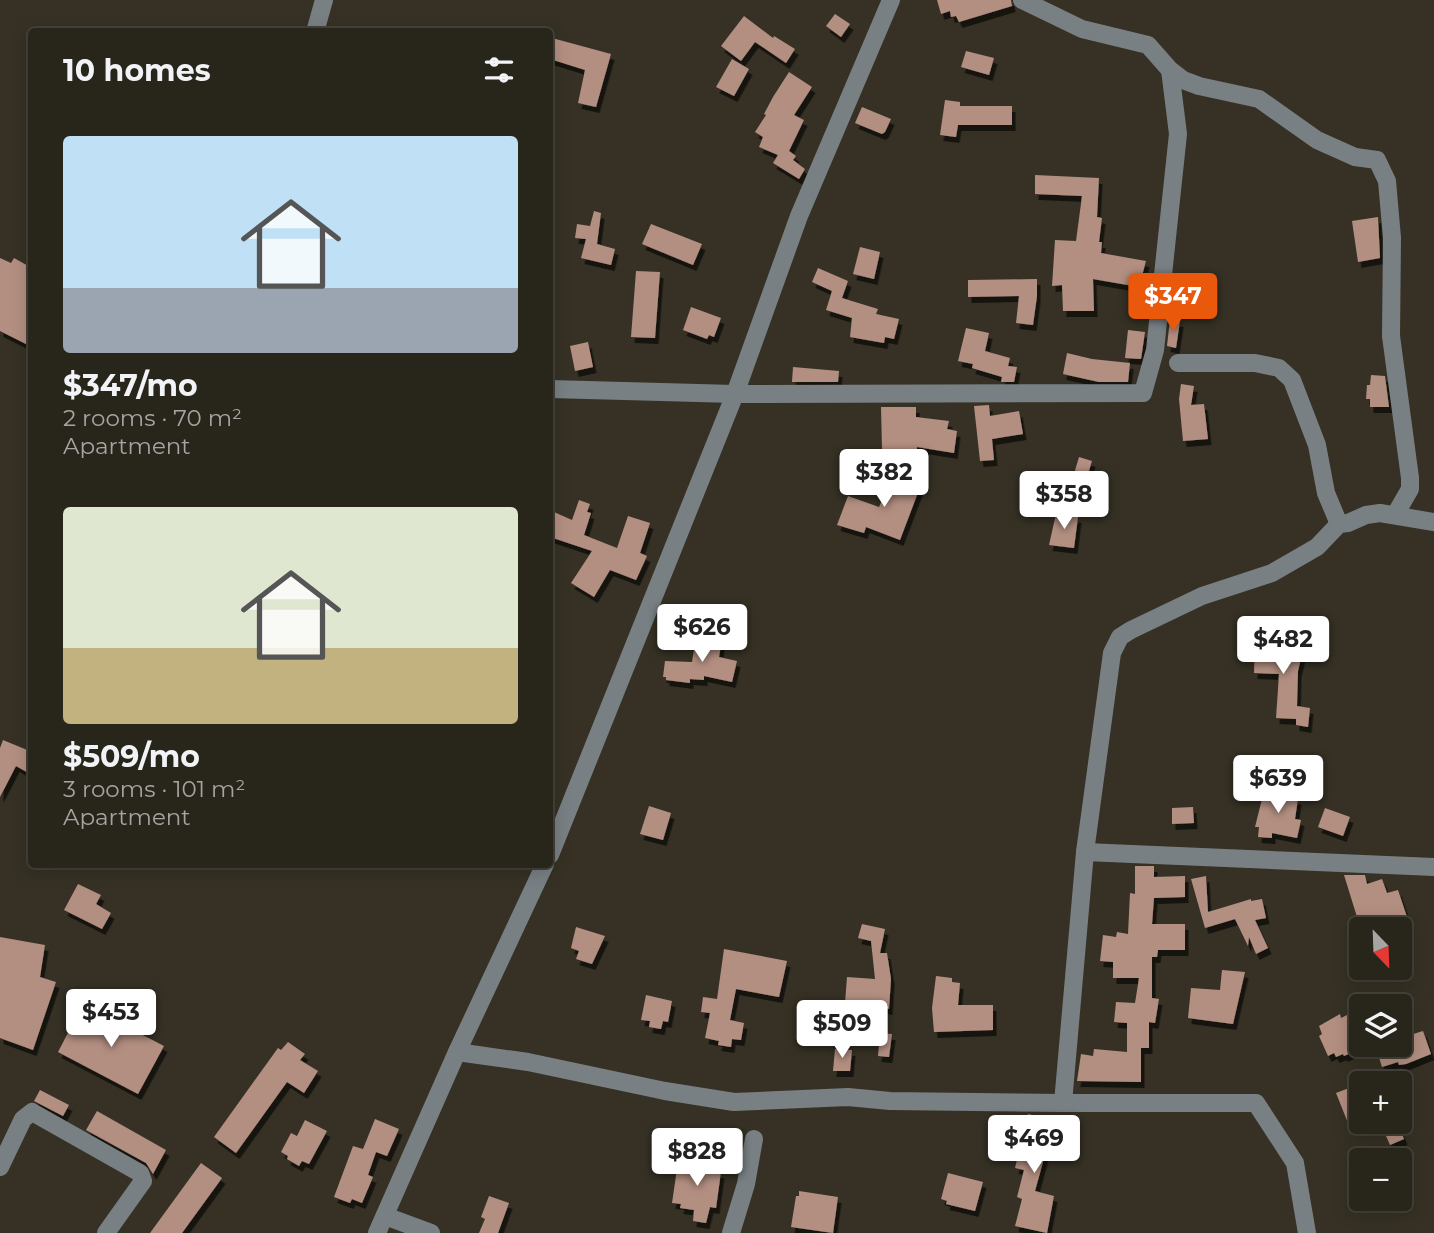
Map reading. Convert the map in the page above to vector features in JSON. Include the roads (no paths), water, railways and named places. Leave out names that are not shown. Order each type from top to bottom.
[{"type":"street","points":[[316,28],[324,0]]},
{"type":"street","points":[[1023,0],[1082,29],[1148,45],[1170,70],[1183,80],[1259,99],[1317,140],[1355,157],[1377,160],[1387,181],[1392,238],[1391,336],[1410,478],[1410,489],[1395,514]]},
{"type":"street","points":[[553,848],[735,394],[799,216],[894,3]]},
{"type":"street","points":[[553,389],[735,394],[1143,393],[1155,350],[1178,134],[1170,70]]},
{"type":"street","points":[[1178,363],[1255,363],[1279,368],[1292,380],[1317,445],[1326,493],[1339,524]]},
{"type":"street","points":[[1063,1103],[1085,852],[1112,653],[1120,637],[1202,596],[1272,573],[1317,547],[1339,524],[1348,523],[1366,514],[1395,514],[1434,522]]},
{"type":"street","points":[[1085,852],[1434,867]]},
{"type":"street","points":[[377,1233],[457,1052],[543,868]]},
{"type":"street","points":[[457,1052],[528,1062],[665,1091],[734,1102],[849,1097],[890,1101],[1256,1103],[1295,1163],[1307,1233]]},
{"type":"street","points":[[0,1167],[23,1119],[32,1112],[140,1172],[143,1181],[106,1233]]},
{"type":"street","points":[[731,1233],[746,1184],[754,1139]]},
{"type":"street","points":[[385,1216],[431,1233]]}]
